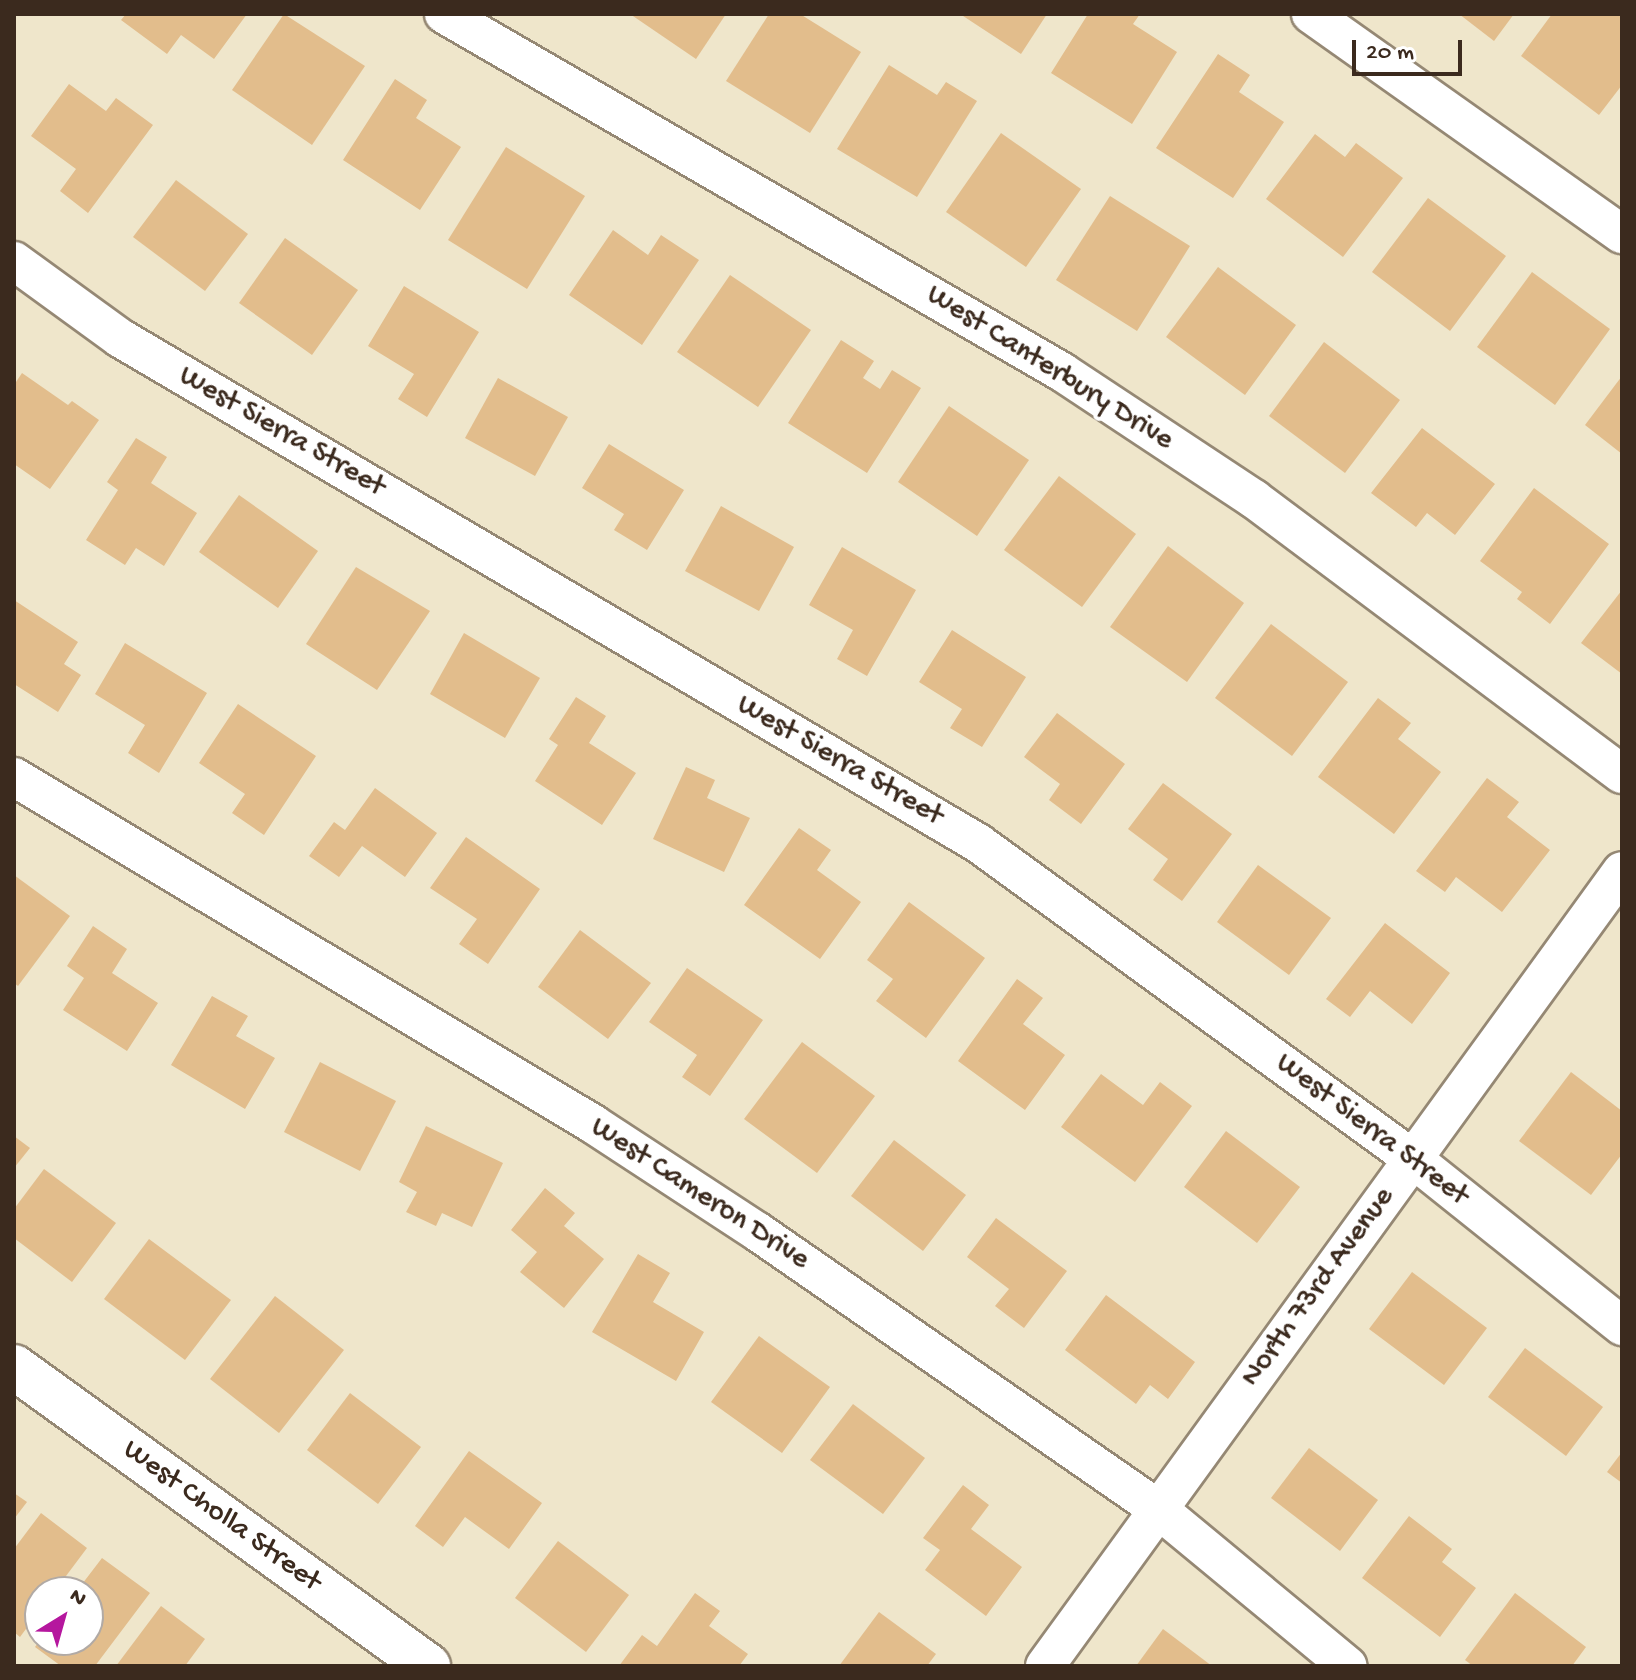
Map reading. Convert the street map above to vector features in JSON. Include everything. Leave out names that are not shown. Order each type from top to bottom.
[{"type":"street","name":"West Canterbury Drive","points":[[444,14],[1062,372],[1254,499],[1622,774]]},
{"type":"street","points":[[1311,14],[1622,234]]},
{"type":"street","name":"West Sierra Street","points":[[14,261],[120,338],[978,843],[1413,1159],[1622,1326]]},
{"type":"street","name":"West Cameron Drive","points":[[14,777],[593,1124],[771,1241],[1158,1509],[1348,1666]]},
{"type":"street","name":"North 73rd Avenue","points":[[1045,1666],[1622,871]]},
{"type":"street","name":"West Cholla Street","points":[[14,1367],[428,1666]]},
{"type":"building","points":[[126,14],[247,14],[214,59],[181,35],[167,54],[121,20]]},
{"type":"building","points":[[284,14],[365,66],[312,145],[232,90]]},
{"type":"building","points":[[630,14],[726,14],[696,59]]},
{"type":"building","points":[[769,14],[800,14],[861,52],[810,133],[726,81]]},
{"type":"building","points":[[960,14],[1047,14],[1021,54]]},
{"type":"building","points":[[1088,14],[1140,14],[1133,24],[1177,52],[1132,124],[1051,73]]},
{"type":"building","points":[[1459,14],[1514,14],[1494,41]]},
{"type":"building","points":[[1552,14],[1622,14],[1622,85],[1599,115],[1521,56]]},
{"type":"building","points":[[1218,54],[1250,75],[1239,92],[1284,122],[1233,198],[1156,148]]},
{"type":"building","points":[[889,65],[937,95],[946,82],[977,101],[917,197],[837,149]]},
{"type":"building","points":[[395,79],[427,100],[416,118],[461,147],[420,210],[343,160]]},
{"type":"building","points":[[69,84],[106,111],[116,98],[153,125],[88,213],[60,191],[76,169],[31,136]]},
{"type":"building","points":[[1001,133],[1081,189],[1026,267],[946,212]]},
{"type":"building","points":[[1315,134],[1345,157],[1356,143],[1403,178],[1343,257],[1266,199]]},
{"type":"building","points":[[506,147],[585,196],[527,289],[448,240]]},
{"type":"building","points":[[176,180],[248,234],[205,291],[133,237]]},
{"type":"building","points":[[1110,196],[1190,246],[1137,331],[1056,280]]},
{"type":"building","points":[[1428,198],[1506,256],[1450,331],[1372,272]]},
{"type":"building","points":[[613,230],[648,255],[661,235],[699,260],[642,345],[569,295]]},
{"type":"building","points":[[285,238],[358,290],[312,355],[239,303]]},
{"type":"building","points":[[1218,267],[1296,325],[1245,395],[1166,337]]},
{"type":"building","points":[[1532,272],[1610,329],[1555,405],[1477,347]]},
{"type":"building","points":[[730,275],[811,330],[758,407],[677,352]]},
{"type":"building","points":[[404,286],[479,332],[427,417],[398,399],[414,374],[368,346]]},
{"type":"building","points":[[841,340],[874,361],[863,378],[880,389],[892,370],[921,388],[867,473],[788,423]]},
{"type":"building","points":[[1324,342],[1400,400],[1345,473],[1269,416]]},
{"type":"building","points":[[22,373],[68,405],[72,401],[99,420],[50,489],[14,464],[14,385]]},
{"type":"building","points":[[1622,376],[1622,454],[1585,425]]},
{"type":"building","points":[[498,378],[568,417],[535,476],[465,438]]},
{"type":"building","points":[[949,406],[1029,460],[977,536],[898,482]]},
{"type":"building","points":[[1422,428],[1495,484],[1455,535],[1427,513],[1416,527],[1371,493]]},
{"type":"building","points":[[136,438],[167,457],[151,483],[197,513],[164,566],[136,548],[125,565],[86,540],[118,490],[107,482]]},
{"type":"building","points":[[609,444],[684,490],[647,550],[614,530],[624,514],[582,488]]},
{"type":"building","points":[[1059,476],[1136,534],[1082,607],[1004,550]]},
{"type":"building","points":[[1534,488],[1609,544],[1550,624],[1517,599],[1522,592],[1480,561]]},
{"type":"building","points":[[239,495],[318,551],[278,608],[199,552]]},
{"type":"building","points":[[721,506],[794,547],[759,611],[685,571]]},
{"type":"building","points":[[1168,546],[1244,603],[1187,682],[1110,627]]},
{"type":"building","points":[[842,547],[916,590],[867,676],[837,659],[853,630],[809,605]]},
{"type":"building","points":[[356,567],[430,611],[377,690],[306,644]]},
{"type":"building","points":[[1622,590],[1622,674],[1581,643]]},
{"type":"building","points":[[14,600],[78,642],[64,664],[81,675],[58,712],[14,684]]},
{"type":"building","points":[[1271,624],[1348,682],[1292,756],[1215,698]]},
{"type":"building","points":[[952,630],[1026,677],[982,747],[950,728],[962,709],[919,682]]},
{"type":"building","points":[[464,633],[540,678],[505,738],[430,694]]},
{"type":"building","points":[[125,643],[207,693],[159,773],[128,753],[145,725],[95,694]]},
{"type":"building","points":[[576,697],[606,716],[589,743],[636,773],[602,825],[535,781],[558,745],[549,739]]},
{"type":"building","points":[[1378,698],[1411,723],[1398,739],[1441,772],[1394,834],[1318,777]]},
{"type":"building","points":[[238,704],[316,756],[264,835],[232,813],[245,794],[199,763]]},
{"type":"building","points":[[1057,713],[1125,764],[1081,824],[1049,800],[1060,784],[1024,757]]},
{"type":"building","points":[[686,767],[715,780],[707,798],[750,818],[724,872],[653,839]]},
{"type":"building","points":[[1487,778],[1519,802],[1507,817],[1550,850],[1502,912],[1456,877],[1445,892],[1416,871]]},
{"type":"building","points":[[1163,783],[1232,834],[1182,901],[1153,880],[1168,859],[1128,829]]},
{"type":"building","points":[[375,788],[437,833],[405,877],[362,846],[339,877],[309,856],[334,822],[345,830]]},
{"type":"building","points":[[799,828],[831,850],[817,870],[861,902],[820,959],[744,905]]},
{"type":"building","points":[[466,837],[540,889],[488,964],[459,944],[477,919],[430,888]]},
{"type":"building","points":[[1258,865],[1331,918],[1289,975],[1217,922]]},
{"type":"building","points":[[14,875],[70,916],[18,986],[14,983]]},
{"type":"building","points":[[909,902],[985,958],[926,1038],[876,1001],[893,979],[867,960]]},
{"type":"building","points":[[1385,923],[1450,973],[1412,1024],[1370,991],[1350,1017],[1326,999]]},
{"type":"building","points":[[93,926],[127,949],[112,973],[158,1003],[127,1051],[63,1010],[84,978],[67,966]]},
{"type":"building","points":[[580,930],[651,983],[608,1039],[538,987]]},
{"type":"building","points":[[687,968],[763,1020],[710,1096],[682,1077],[697,1055],[649,1022]]},
{"type":"building","points":[[1017,979],[1043,998],[1023,1024],[1065,1055],[1025,1110],[958,1061]]},
{"type":"building","points":[[212,996],[248,1016],[236,1036],[275,1058],[245,1109],[171,1065]]},
{"type":"building","points":[[802,1042],[875,1096],[817,1173],[744,1119]]},
{"type":"building","points":[[320,1062],[396,1101],[360,1171],[284,1132]]},
{"type":"building","points":[[1571,1072],[1622,1111],[1622,1154],[1591,1195],[1519,1141]]},
{"type":"building","points":[[1101,1074],[1143,1105],[1160,1082],[1192,1106],[1135,1182],[1061,1127]]},
{"type":"building","points":[[426,1126],[503,1163],[472,1227],[442,1213],[436,1226],[406,1212],[417,1192],[399,1182]]},
{"type":"building","points":[[1226,1131],[1300,1187],[1257,1243],[1184,1187]]},
{"type":"building","points":[[14,1136],[30,1148],[14,1168]]},
{"type":"building","points":[[894,1140],[966,1195],[923,1251],[851,1196]]},
{"type":"building","points":[[44,1169],[116,1223],[72,1282],[14,1238],[14,1209]]},
{"type":"building","points":[[545,1188],[575,1213],[564,1226],[604,1259],[564,1308],[520,1272],[537,1252],[511,1230]]},
{"type":"building","points":[[996,1218],[1067,1271],[1024,1328],[995,1306],[1009,1289],[967,1257]]},
{"type":"building","points":[[149,1239],[231,1300],[185,1360],[104,1299]]},
{"type":"building","points":[[638,1254],[670,1273],[653,1302],[704,1332],[676,1381],[592,1332]]},
{"type":"building","points":[[1412,1272],[1487,1328],[1444,1385],[1369,1329]]},
{"type":"building","points":[[1106,1295],[1195,1362],[1168,1399],[1150,1385],[1136,1404],[1065,1350]]},
{"type":"building","points":[[275,1296],[344,1350],[279,1433],[210,1379]]},
{"type":"building","points":[[759,1336],[830,1387],[782,1453],[711,1402]]},
{"type":"building","points":[[1525,1348],[1603,1407],[1566,1456],[1488,1397]]},
{"type":"building","points":[[350,1393],[421,1447],[378,1504],[307,1450]]},
{"type":"building","points":[[853,1404],[925,1458],[883,1514],[810,1460]]},
{"type":"building","points":[[1309,1448],[1378,1500],[1340,1551],[1271,1498]]},
{"type":"building","points":[[469,1451],[542,1503],[509,1549],[465,1517],[443,1547],[415,1526]]},
{"type":"building","points":[[1622,1452],[1622,1483],[1607,1472]]},
{"type":"building","points":[[963,1485],[989,1505],[971,1529],[1022,1567],[986,1616],[925,1570],[940,1550],[923,1538]]},
{"type":"building","points":[[14,1493],[27,1502],[14,1519]]},
{"type":"building","points":[[41,1513],[87,1548],[66,1576],[24,1576],[24,1632],[20,1637],[14,1632],[14,1549]]},
{"type":"building","points":[[1409,1516],[1452,1549],[1442,1562],[1476,1588],[1440,1637],[1362,1578]]},
{"type":"building","points":[[558,1541],[629,1595],[586,1652],[515,1598]]},
{"type":"building","points":[[102,1558],[150,1593],[104,1654],[104,1576],[88,1576]]},
{"type":"building","points":[[695,1593],[720,1611],[709,1626],[748,1654],[739,1666],[619,1666],[642,1635],[657,1646]]},
{"type":"building","points":[[1515,1593],[1586,1647],[1572,1666],[1473,1666],[1465,1660]]},
{"type":"building","points":[[161,1606],[205,1639],[185,1666],[116,1666]]},
{"type":"building","points":[[879,1612],[936,1654],[927,1666],[839,1666]]},
{"type":"building","points":[[1163,1629],[1212,1666],[1136,1666]]},
{"type":"building","points":[[47,1656],[103,1656],[95,1666],[61,1666]]}]
